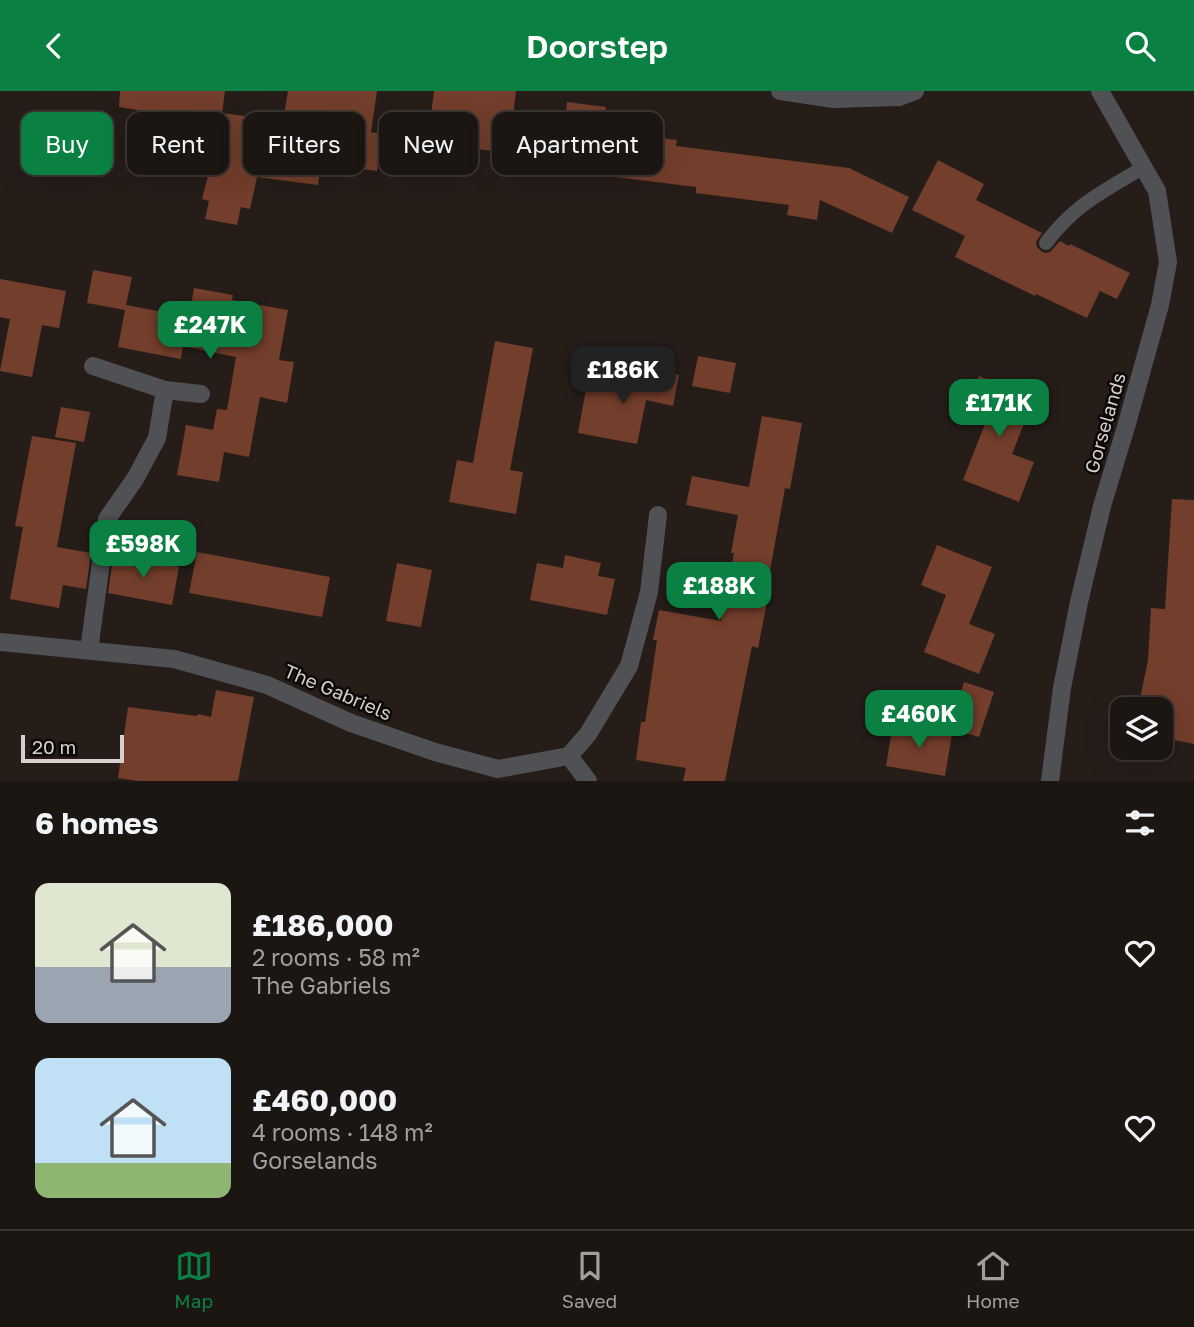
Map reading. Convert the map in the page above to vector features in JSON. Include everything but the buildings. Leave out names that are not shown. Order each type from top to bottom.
[{"type":"street","points":[[780,91],[834,99],[899,97],[915,91]]},
{"type":"street","name":"Gorselands","points":[[1050,781],[1062,688],[1080,602],[1102,506],[1160,305],[1168,262],[1157,191],[1100,91]]},
{"type":"street","points":[[93,366],[165,390],[201,394]]},
{"type":"street","points":[[89,650],[107,519],[135,479],[157,437],[165,390]]},
{"type":"street","points":[[588,781],[569,757],[587,734],[629,666],[649,592],[658,515]]},
{"type":"street","name":"The Gabriels","points":[[0,642],[174,659],[267,685],[351,723],[435,752],[498,769],[569,757]]},
{"type":"lane","points":[[1046,243],[1082,204],[1144,167]]}]
